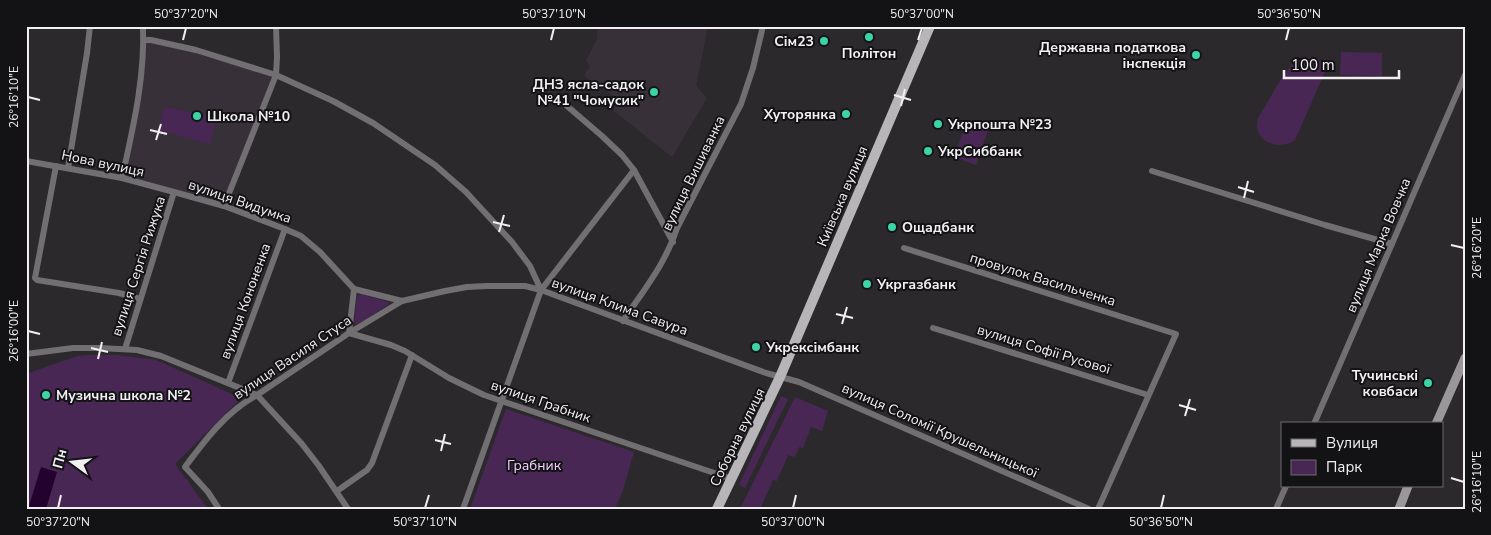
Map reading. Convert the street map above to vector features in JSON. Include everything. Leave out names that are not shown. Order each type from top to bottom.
[{"type":"main road","name":"Київська вулиця","points":[[780,377],[930,26]]},
{"type":"main road","points":[[1437,422],[1465,358]]},
{"type":"main road","name":"Соборна вулиця","points":[[717,509],[780,377]]},
{"type":"main road","points":[[1399,509],[1407,488]]},
{"type":"street","points":[[68,168],[90,26]]},
{"type":"street","points":[[122,178],[139,97],[144,40],[143,26]]},
{"type":"street","points":[[224,206],[276,75],[276,26]]},
{"type":"street","name":"вулиця Вишиванка","points":[[624,321],[665,259],[677,228],[741,104],[753,68],[763,26]]},
{"type":"street","name":"вулиця Клима Савура","points":[[144,40],[152,40],[196,50],[276,75],[333,100],[373,123],[435,165],[466,192],[512,242],[530,266],[541,290],[780,377]]},
{"type":"street","name":"вулиця Марка Вовчка","points":[[1315,422],[1465,75]]},
{"type":"street","points":[[567,106],[608,142],[634,170],[673,242]]},
{"type":"street","name":"Нова вулиця","points":[[26,160],[122,178],[174,192]]},
{"type":"street","points":[[56,166],[35,278],[37,280],[119,293],[140,299]]},
{"type":"street","points":[[463,509],[541,290],[634,170]]},
{"type":"street","points":[[1152,171],[1392,244]]},
{"type":"street","name":"вулиця Видумка","points":[[174,192],[224,206],[301,236],[320,252],[354,290]]},
{"type":"street","name":"вулиця Сергія Рижука","points":[[125,349],[174,192]]},
{"type":"street","name":"вулиця Кононенка","points":[[228,383],[285,229]]},
{"type":"street","name":"провулок Васильченка","points":[[904,248],[1176,334],[1148,395]]},
{"type":"street","points":[[349,333],[354,290],[402,301],[467,287],[525,286],[541,290]]},
{"type":"street","name":"вулиця Василя Стуса","points":[[219,509],[208,492],[185,467],[222,423],[244,401],[257,395],[349,333],[402,301]]},
{"type":"street","name":"вулиця Софії Русової","points":[[933,328],[1148,395]]},
{"type":"street","name":"вулиця Грабник","points":[[349,333],[391,345],[473,390],[732,479]]},
{"type":"street","points":[[26,354],[73,348],[125,349],[162,356],[257,395],[302,444],[348,509]]},
{"type":"street","points":[[337,491],[367,470],[372,463],[412,355]]},
{"type":"street","name":"вулиця Соломії Крушельницької","points":[[780,377],[799,382],[1089,509]]},
{"type":"street","points":[[1098,509],[1148,395]]},
{"type":"street","points":[[1276,509],[1285,488]]},
{"type":"shaded area","name":"ДНЗ ясла-садок №41 \"Чомусик\"","points":[[598,26],[708,26],[696,86],[707,98],[672,157],[614,111],[617,98],[584,76],[590,66],[586,61],[597,39]]},
{"type":"shaded area","name":"Школа №10","points":[[144,40],[151,40],[276,75],[224,206],[122,178],[131,136]]},
{"type":"shaded area","points":[[41,467],[57,472],[46,509],[28,509]]},
{"type":"green space","points":[[1341,52],[1382,53],[1382,76],[1340,75]]},
{"type":"green space","points":[[1311,57],[1318,59],[1324,64],[1325,72],[1295,140],[1284,145],[1272,144],[1266,141],[1258,132],[1258,118],[1291,66],[1300,60]]},
{"type":"green space","points":[[164,107],[217,117],[210,144],[158,130]]},
{"type":"green space","points":[[966,123],[988,130],[976,165],[954,157]]},
{"type":"green space","points":[[360,294],[388,302],[389,304],[356,324],[354,323],[357,297]]},
{"type":"green space","points":[[118,355],[156,360],[241,398],[175,464],[208,509],[26,509],[26,374],[77,356]]},
{"type":"green space","points":[[781,396],[788,399],[745,488],[739,485]]},
{"type":"green space","points":[[795,397],[828,411],[822,431],[811,427],[803,448],[799,447],[795,457],[788,455],[777,481],[773,480],[760,509],[740,509]]},
{"type":"green space","name":"Грабник","points":[[506,409],[634,452],[622,493],[615,509],[470,509]]},
{"type":"place","name":"Політон","points":[[869,37]]},
{"type":"place","name":"Сім23","points":[[824,41]]},
{"type":"place","name":"Державна податкова інспекція","points":[[1196,55]]},
{"type":"place","name":"ДНЗ ясла-садок №41 \"Чомусик\"","points":[[654,92]]},
{"type":"place","name":"Хуторянка","points":[[846,114]]},
{"type":"place","name":"Школа №10","points":[[197,116]]},
{"type":"place","name":"Укрпошта №23","points":[[938,124]]},
{"type":"place","name":"УкрСиббанк","points":[[928,151]]},
{"type":"place","name":"Ощадбанк","points":[[892,227]]},
{"type":"place","name":"Укргазбанк","points":[[867,284]]},
{"type":"place","name":"Укрексімбанк","points":[[756,347]]},
{"type":"place","name":"Тучинські ковбаси","points":[[1428,383]]},
{"type":"place","name":"Музична школа №2","points":[[46,395]]}]
